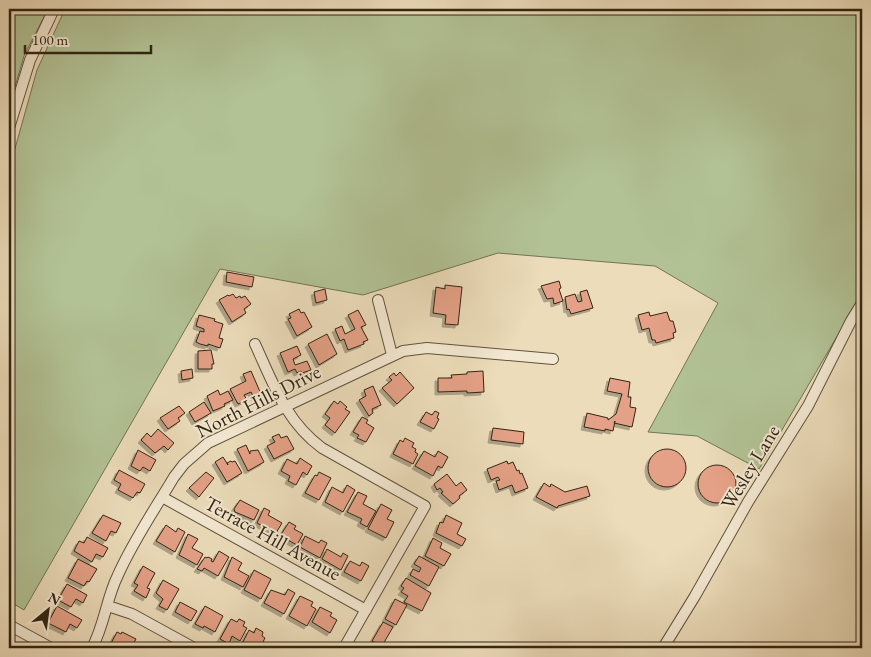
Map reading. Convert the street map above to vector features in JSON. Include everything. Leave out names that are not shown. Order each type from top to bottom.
[{"type":"street","points":[[9,128],[30,60],[54,9]]},
{"type":"street","points":[[378,300],[392,355]]},
{"type":"street","name":"Wesley Lane","points":[[663,648],[748,502],[808,406],[862,303]]},
{"type":"street","points":[[255,344],[284,406],[300,430],[322,448],[425,506],[344,648]]},
{"type":"street","name":"North Hills Drive","points":[[92,648],[104,622],[117,576],[162,496],[174,477],[195,453],[220,437],[392,355],[415,348],[553,359]]},
{"type":"street","name":"Terrace Hill Avenue","points":[[162,496],[366,610]]},
{"type":"street","points":[[108,606],[132,614],[194,648]]},
{"type":"street","points":[[9,625],[51,648]]},
{"type":"street","points":[[26,648],[32,638]]},
{"type":"green space","points":[[9,9],[48,9],[24,56],[9,107]]},
{"type":"green space","points":[[65,9],[862,9],[862,294],[759,469],[697,436],[648,432],[718,303],[655,266],[498,253],[363,295],[220,269],[24,610],[9,601],[9,170],[37,70]]},
{"type":"building","points":[[227,272],[254,277],[252,287],[226,282]]},
{"type":"building","points":[[559,281],[561,288],[559,289],[563,301],[554,304],[553,298],[547,299],[541,286]]},
{"type":"building","points":[[445,285],[462,287],[458,325],[445,324],[446,315],[433,313],[436,287],[445,289]]},
{"type":"building","points":[[325,289],[327,300],[316,303],[314,292]]},
{"type":"building","points":[[587,290],[593,308],[571,314],[569,309],[567,310],[565,297],[575,294],[578,302],[582,301],[580,292]]},
{"type":"building","points":[[233,294],[236,298],[245,296],[251,304],[244,309],[246,313],[232,322],[219,300]]},
{"type":"building","points":[[299,309],[301,313],[304,312],[312,327],[297,336],[288,319],[291,318],[289,314]]},
{"type":"building","points":[[358,310],[366,325],[361,327],[368,340],[363,342],[364,344],[348,350],[344,339],[340,341],[335,329],[342,326],[345,334],[355,329],[348,315]]},
{"type":"building","points":[[649,312],[650,316],[667,312],[670,321],[673,321],[676,332],[673,333],[674,338],[656,343],[655,340],[652,340],[649,328],[642,330],[638,315]]},
{"type":"building","points":[[199,315],[215,319],[214,321],[223,324],[219,338],[223,339],[220,348],[196,342],[200,331],[204,332],[204,329],[196,326]]},
{"type":"building","points":[[327,334],[337,354],[319,365],[308,344]]},
{"type":"building","points":[[297,346],[301,355],[293,359],[295,365],[307,361],[311,370],[297,373],[295,369],[288,372],[280,353]]},
{"type":"building","points":[[211,350],[214,364],[212,364],[212,369],[198,369],[198,351]]},
{"type":"building","points":[[192,369],[193,378],[182,380],[181,371]]},
{"type":"building","points":[[251,371],[261,394],[254,398],[251,392],[244,395],[247,400],[238,404],[230,389],[246,381],[243,374]]},
{"type":"building","points":[[483,371],[484,392],[438,392],[438,378],[452,378],[451,375]]},
{"type":"building","points":[[400,372],[414,388],[397,404],[382,388],[392,380],[389,377],[394,373],[396,376]]},
{"type":"building","points":[[610,378],[630,382],[628,397],[631,397],[630,407],[636,408],[632,427],[615,423],[613,431],[605,429],[605,431],[584,427],[587,413],[608,418],[608,420],[616,414],[622,394],[607,391]]},
{"type":"building","points":[[373,386],[381,405],[372,409],[373,413],[369,416],[359,400],[366,396],[364,390]]},
{"type":"building","points":[[218,390],[220,395],[228,391],[233,400],[213,411],[207,396]]},
{"type":"building","points":[[334,401],[338,404],[340,401],[347,407],[345,409],[350,412],[335,433],[325,425],[330,418],[325,414]]},
{"type":"building","points":[[204,402],[211,413],[195,422],[189,412]]},
{"type":"building","points":[[179,406],[185,413],[178,418],[180,421],[168,429],[160,418]]},
{"type":"building","points":[[435,411],[439,413],[437,418],[439,419],[434,429],[420,422],[426,412],[432,415]]},
{"type":"building","points":[[362,417],[368,420],[366,423],[374,428],[366,442],[357,438],[359,435],[353,432]]},
{"type":"building","points":[[493,428],[524,432],[523,444],[491,440]]},
{"type":"building","points":[[158,429],[174,443],[168,450],[164,446],[155,453],[141,440],[147,433],[151,437]]},
{"type":"building","points":[[279,434],[281,438],[287,436],[294,449],[274,459],[267,446],[275,442],[272,437]]},
{"type":"building","points":[[405,438],[414,443],[412,447],[416,449],[415,452],[418,454],[413,464],[393,454],[400,440],[403,442]]},
{"type":"building","points":[[246,445],[250,454],[250,451],[258,450],[264,462],[248,471],[237,449]]},
{"type":"building","points":[[667,449],[680,455],[686,468],[680,481],[667,487],[654,481],[648,468],[654,455]]},
{"type":"building","points":[[138,450],[156,460],[150,471],[143,467],[140,471],[131,466]]},
{"type":"building","points":[[424,451],[435,457],[438,451],[448,457],[442,468],[438,466],[433,476],[415,466]]},
{"type":"building","points":[[223,457],[228,465],[227,463],[235,461],[242,473],[227,482],[215,462]]},
{"type":"building","points":[[300,458],[312,466],[307,475],[303,472],[296,485],[288,481],[290,476],[281,471],[287,459],[297,464]]},
{"type":"building","points":[[507,461],[508,464],[513,462],[517,471],[519,470],[520,474],[522,473],[528,488],[515,493],[512,485],[499,490],[496,481],[500,480],[498,477],[491,480],[487,469]]},
{"type":"building","points":[[717,465],[730,471],[736,484],[730,497],[717,503],[704,497],[698,484],[704,471]]},
{"type":"building","points":[[119,470],[145,484],[140,493],[137,492],[133,498],[118,490],[121,484],[114,480]]},
{"type":"building","points":[[206,472],[214,478],[199,497],[189,488]]},
{"type":"building","points":[[319,472],[331,478],[319,500],[305,493],[315,475],[317,476]]},
{"type":"building","points":[[447,474],[456,486],[461,482],[467,490],[453,504],[441,493],[443,492],[440,488],[437,490],[434,484]]},
{"type":"building","points":[[544,483],[550,487],[551,484],[565,492],[587,486],[590,496],[558,506],[557,508],[536,497]]},
{"type":"building","points":[[347,485],[355,490],[343,512],[325,502],[332,487],[343,493]]},
{"type":"building","points":[[358,492],[367,496],[363,504],[376,511],[367,527],[360,523],[362,519],[347,512]]},
{"type":"building","points":[[240,500],[259,510],[254,520],[235,512],[234,509]]},
{"type":"building","points":[[381,504],[392,510],[387,519],[394,522],[386,538],[368,529]]},
{"type":"building","points":[[264,508],[270,511],[268,515],[282,523],[276,533],[257,523]]},
{"type":"building","points":[[103,515],[121,523],[116,533],[111,531],[106,541],[92,533]]},
{"type":"building","points":[[446,515],[462,523],[457,534],[466,539],[462,546],[436,533],[440,522],[443,523]]},
{"type":"building","points":[[289,522],[296,526],[294,529],[303,534],[297,545],[280,536]]},
{"type":"building","points":[[166,525],[176,532],[178,528],[185,532],[175,552],[156,541]]},
{"type":"building","points":[[188,534],[198,539],[192,548],[203,554],[197,565],[179,555]]},
{"type":"building","points":[[305,536],[319,543],[321,540],[327,543],[320,558],[300,547]]},
{"type":"building","points":[[87,537],[108,548],[103,557],[96,554],[92,562],[74,551],[79,541],[84,543]]},
{"type":"building","points":[[433,538],[442,543],[440,548],[451,554],[444,566],[425,556]]},
{"type":"building","points":[[327,549],[341,557],[343,553],[348,556],[341,570],[322,559]]},
{"type":"building","points":[[219,551],[229,557],[218,576],[204,568],[202,571],[197,569],[205,557],[212,559],[211,561],[213,562]]},
{"type":"building","points":[[419,556],[439,567],[429,586],[410,575],[413,569],[419,572],[421,568],[414,564]]},
{"type":"building","points":[[232,557],[242,563],[238,570],[249,576],[243,587],[224,577]]},
{"type":"building","points":[[78,559],[97,569],[89,582],[87,581],[84,586],[68,578]]},
{"type":"building","points":[[350,561],[360,566],[362,562],[369,566],[361,581],[344,572]]},
{"type":"building","points":[[143,566],[155,573],[147,588],[150,589],[146,598],[134,591],[138,585],[134,583]]},
{"type":"building","points":[[254,570],[271,579],[261,599],[244,590]]},
{"type":"building","points":[[406,578],[431,593],[422,611],[404,602],[408,596],[401,592],[404,588],[401,586]]},
{"type":"building","points":[[163,580],[179,589],[167,610],[159,606],[163,599],[156,593]]},
{"type":"building","points":[[67,584],[87,595],[83,603],[76,599],[71,607],[58,600]]},
{"type":"building","points":[[288,589],[295,593],[284,614],[264,603],[271,590],[285,595]]},
{"type":"building","points":[[300,596],[313,602],[311,606],[316,609],[307,626],[289,616]]},
{"type":"building","points":[[395,599],[407,605],[396,625],[385,619]]},
{"type":"building","points":[[180,602],[197,611],[191,621],[175,612]]},
{"type":"building","points":[[57,606],[82,620],[77,628],[70,624],[66,632],[48,623]]},
{"type":"building","points":[[205,606],[223,616],[215,632],[195,624]]},
{"type":"building","points":[[320,607],[332,613],[330,616],[337,620],[330,633],[312,622]]},
{"type":"building","points":[[231,619],[237,622],[239,619],[245,622],[243,626],[247,628],[240,641],[232,636],[229,644],[220,639]]},
{"type":"building","points":[[383,622],[393,627],[382,646],[372,641]]},
{"type":"building","points":[[256,628],[263,632],[262,636],[265,638],[260,648],[250,648],[251,646],[243,642],[249,630],[254,633]]},
{"type":"building","points":[[117,632],[121,634],[122,632],[136,639],[131,648],[109,647]]},
{"type":"building","points":[[271,643],[277,646],[278,644],[285,647],[268,648]]}]
